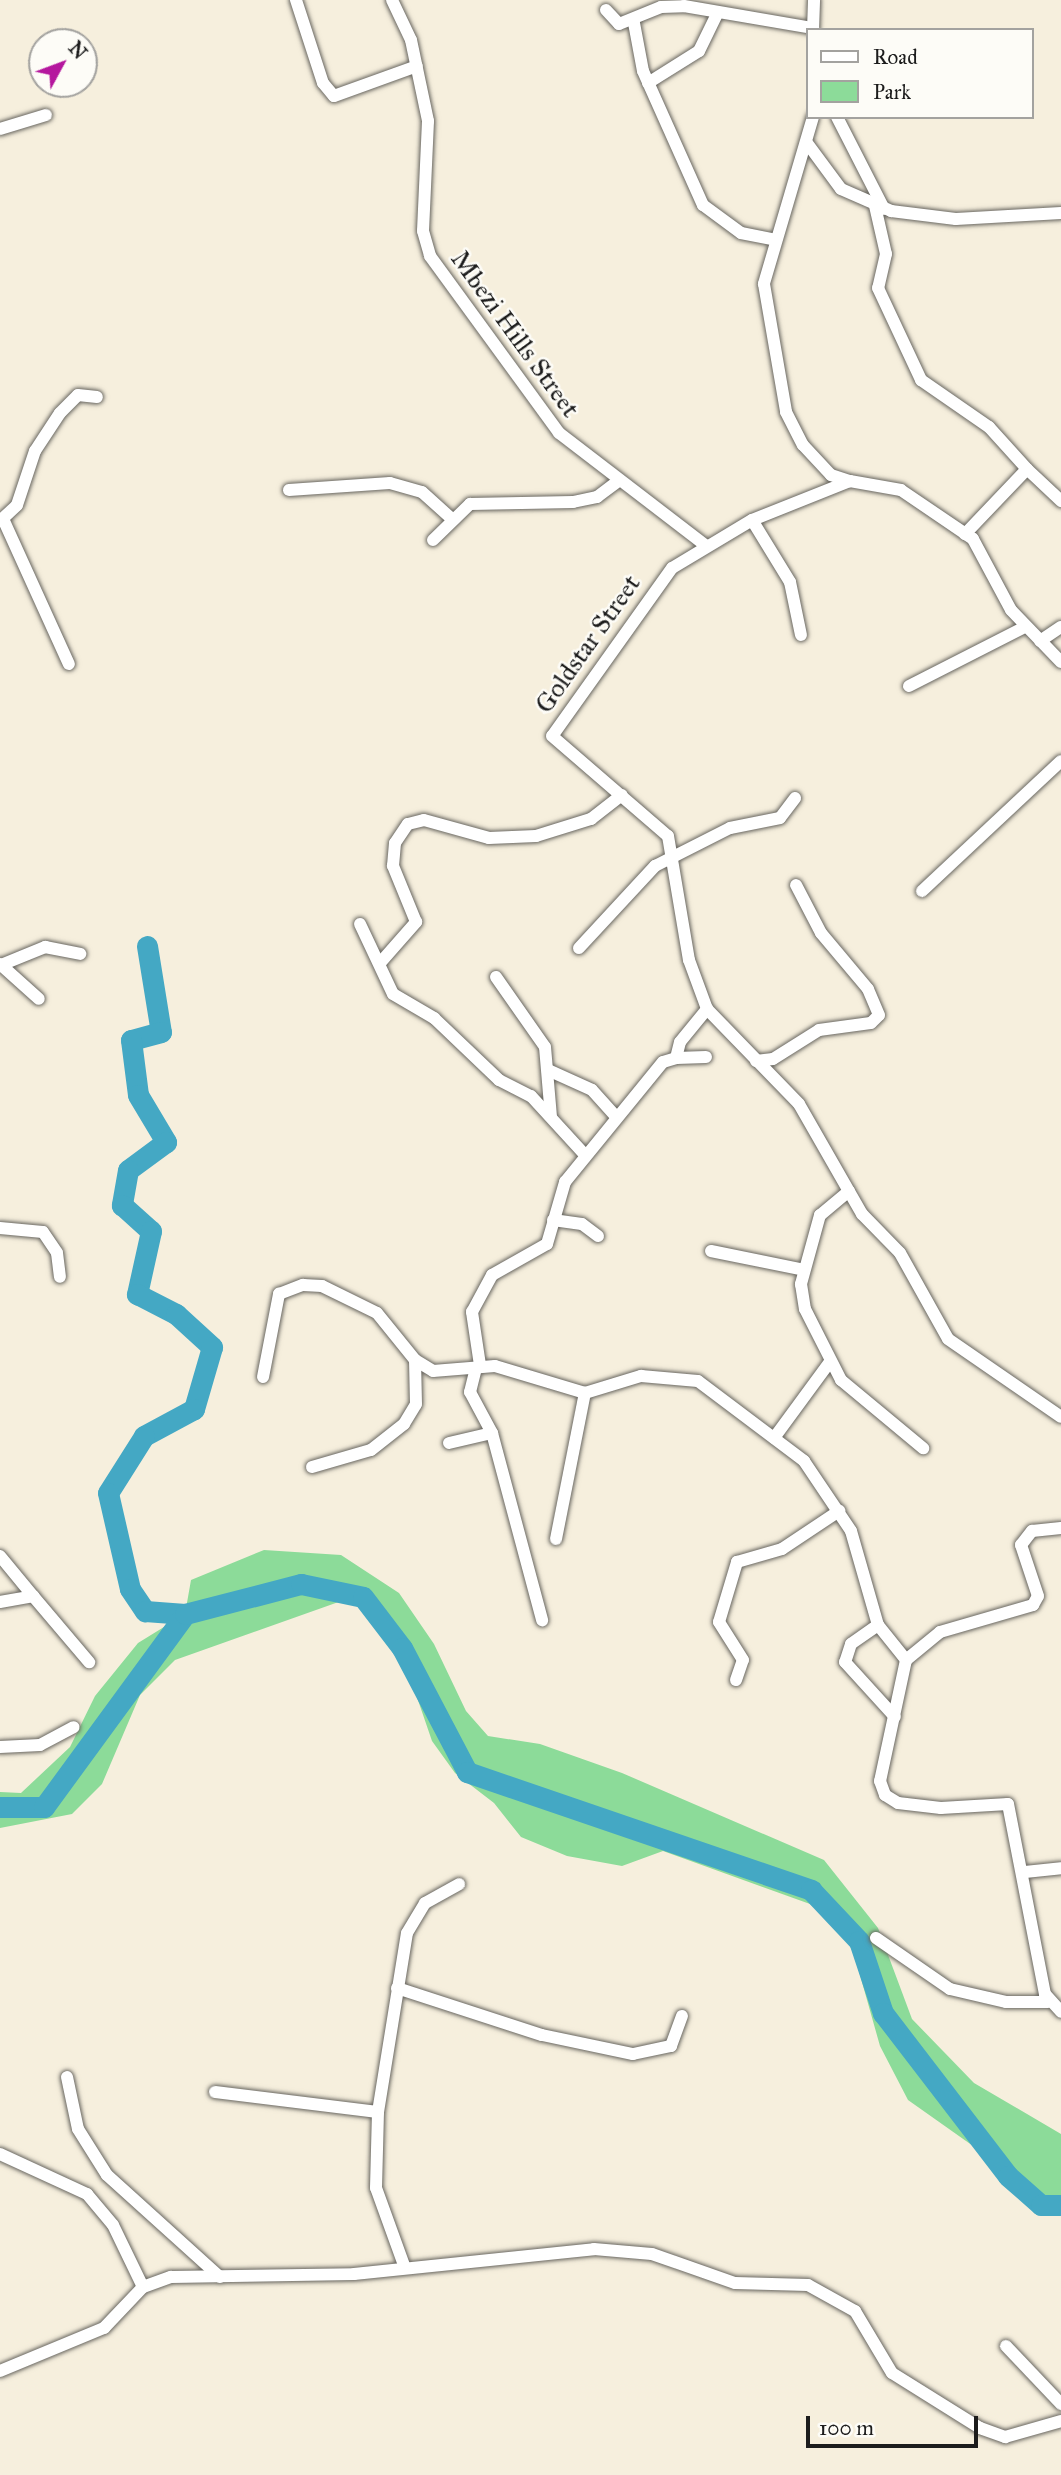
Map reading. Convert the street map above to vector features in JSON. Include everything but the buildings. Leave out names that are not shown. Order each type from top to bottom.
[{"type":"street","points":[[296,0],[323,83],[334,96],[417,66]]},
{"type":"street","name":"Mbezi Hills Street","points":[[392,0],[417,66],[428,121],[424,231],[430,256],[559,433],[706,546]]},
{"type":"street","points":[[813,28],[814,0]]},
{"type":"street","points":[[606,9],[619,24],[634,23],[658,3],[807,28]]},
{"type":"street","points":[[648,83],[699,51],[718,12]]},
{"type":"street","points":[[634,23],[648,83],[703,205],[741,233],[773,239]]},
{"type":"street","points":[[0,130],[46,115]]},
{"type":"street","points":[[813,119],[807,143],[773,239],[764,284],[786,412],[803,445],[831,474],[850,481],[901,490],[965,534],[982,551],[1024,627],[1061,662]]},
{"type":"street","points":[[838,119],[880,208],[886,254],[878,288],[921,380],[989,427],[1061,501]]},
{"type":"street","points":[[807,143],[831,179],[880,208],[956,219],[1061,213]]},
{"type":"street","points":[[69,664],[2,521],[60,413],[78,395],[97,397]]},
{"type":"street","points":[[965,534],[1027,469]]},
{"type":"street","points":[[433,540],[451,518],[470,504],[597,497],[618,481]]},
{"type":"street","name":"Goldstar Street","points":[[850,481],[752,520],[706,546],[667,573],[554,730],[554,742],[622,795],[668,836],[676,856],[687,948],[707,1009],[799,1104],[849,1191],[900,1253],[948,1339],[1061,1417]]},
{"type":"street","points":[[289,490],[390,482],[422,492],[451,518]]},
{"type":"street","points":[[752,520],[790,582],[801,635]]},
{"type":"street","points":[[909,686],[1024,627]]},
{"type":"street","points":[[1040,641],[1061,627]]},
{"type":"street","points":[[922,891],[1061,761]]},
{"type":"street","points":[[380,963],[416,922],[393,866],[395,843],[408,824],[424,820],[489,838],[536,836],[591,819],[622,795]]},
{"type":"street","points":[[579,948],[639,881],[676,856],[730,828],[780,818],[794,798]]},
{"type":"street","points":[[756,1061],[773,1059],[820,1030],[871,1023],[879,1015],[868,989],[821,933],[796,885]]},
{"type":"street","points":[[360,924],[393,994],[434,1018],[489,1072],[531,1096],[585,1155]]},
{"type":"street","points":[[39,999],[1,964],[46,947],[80,954]]},
{"type":"street","points":[[496,977],[533,1023],[548,1070],[551,1117]]},
{"type":"street","points":[[676,1058],[680,1042],[707,1009]]},
{"type":"street","points":[[542,1620],[492,1433],[470,1392],[478,1366],[472,1312],[492,1275],[547,1244],[558,1194],[585,1155],[663,1062],[676,1058],[706,1057]]},
{"type":"street","points":[[548,1070],[592,1090],[616,1118]]},
{"type":"street","points":[[849,1191],[820,1215],[804,1270],[805,1309],[829,1363],[861,1399],[923,1448]]},
{"type":"street","points":[[553,1220],[582,1224],[598,1236]]},
{"type":"street","points":[[0,1228],[43,1232],[57,1253],[60,1278]]},
{"type":"street","points":[[711,1251],[804,1270]]},
{"type":"street","points":[[263,1377],[279,1294],[303,1284],[341,1293],[377,1312],[415,1360],[433,1371],[478,1366],[585,1393],[651,1376],[698,1381],[774,1438],[823,1481],[860,1556],[878,1625],[906,1660]]},
{"type":"street","points":[[312,1466],[371,1450],[404,1424],[416,1404],[415,1360]]},
{"type":"street","points":[[774,1438],[829,1363]]},
{"type":"street","points":[[556,1539],[585,1393]]},
{"type":"street","points":[[449,1443],[492,1433]]},
{"type":"street","points":[[736,1680],[743,1660],[719,1622],[737,1562],[782,1549],[839,1511]]},
{"type":"street","points":[[1048,2002],[1025,1872],[1008,1804],[941,1808],[898,1803],[885,1795],[880,1781],[906,1660],[940,1632],[1033,1605],[1038,1596],[1021,1545],[1032,1531],[1061,1528]]},
{"type":"street","points":[[0,1556],[89,1662]]},
{"type":"street","points":[[0,1602],[33,1596]]},
{"type":"street","points":[[878,1625],[851,1644],[845,1662],[895,1717]]},
{"type":"street","points":[[0,1747],[40,1745],[74,1727]]},
{"type":"street","points":[[1025,1872],[1061,1868]]},
{"type":"street","points":[[405,2268],[376,2188],[378,2112],[397,1988],[412,1919],[434,1896],[459,1884]]},
{"type":"street","points":[[876,1938],[950,1989],[1006,2002],[1048,2002],[1061,2012]]},
{"type":"street","points":[[397,1988],[542,2035],[633,2054],[671,2046],[682,2016]]},
{"type":"street","points":[[67,2077],[78,2129],[107,2175],[220,2277]]},
{"type":"street","points":[[215,2092],[378,2112]]},
{"type":"street","points":[[0,2154],[87,2194],[113,2225],[143,2287]]},
{"type":"street","points":[[0,2371],[104,2328],[143,2287],[171,2277],[487,2265],[594,2249],[652,2254],[735,2283],[808,2285],[855,2311],[892,2372],[980,2428],[1005,2437],[1061,2421]]},
{"type":"street","points":[[1006,2346],[1061,2404]]},
{"type":"green space","points":[[264,1550],[341,1555],[399,1593],[434,1644],[466,1711],[488,1736],[540,1744],[622,1773],[824,1860],[878,1928],[912,2019],[974,2083],[1061,2134],[1061,2208],[908,2100],[880,2046],[849,1936],[810,1904],[663,1851],[622,1866],[567,1856],[521,1837],[494,1803],[455,1773],[432,1741],[409,1674],[377,1616],[347,1599],[175,1660],[140,1695],[102,1784],[72,1814],[0,1828],[0,1792],[21,1793],[70,1747],[95,1696],[138,1643],[185,1614],[191,1580]]},
{"type":"waterway","points":[[147,946],[161,1032],[131,1040],[138,1095],[166,1142],[128,1170],[122,1205],[151,1231],[137,1294],[176,1314],[212,1347],[194,1409],[144,1436],[108,1493],[130,1589],[145,1611],[185,1614]]},
{"type":"waterway","points":[[0,1807],[44,1807],[185,1614],[301,1584],[363,1597],[402,1648],[467,1772],[811,1890],[859,1941],[883,2013],[1008,2176],[1041,2205],[1061,2205]]}]
